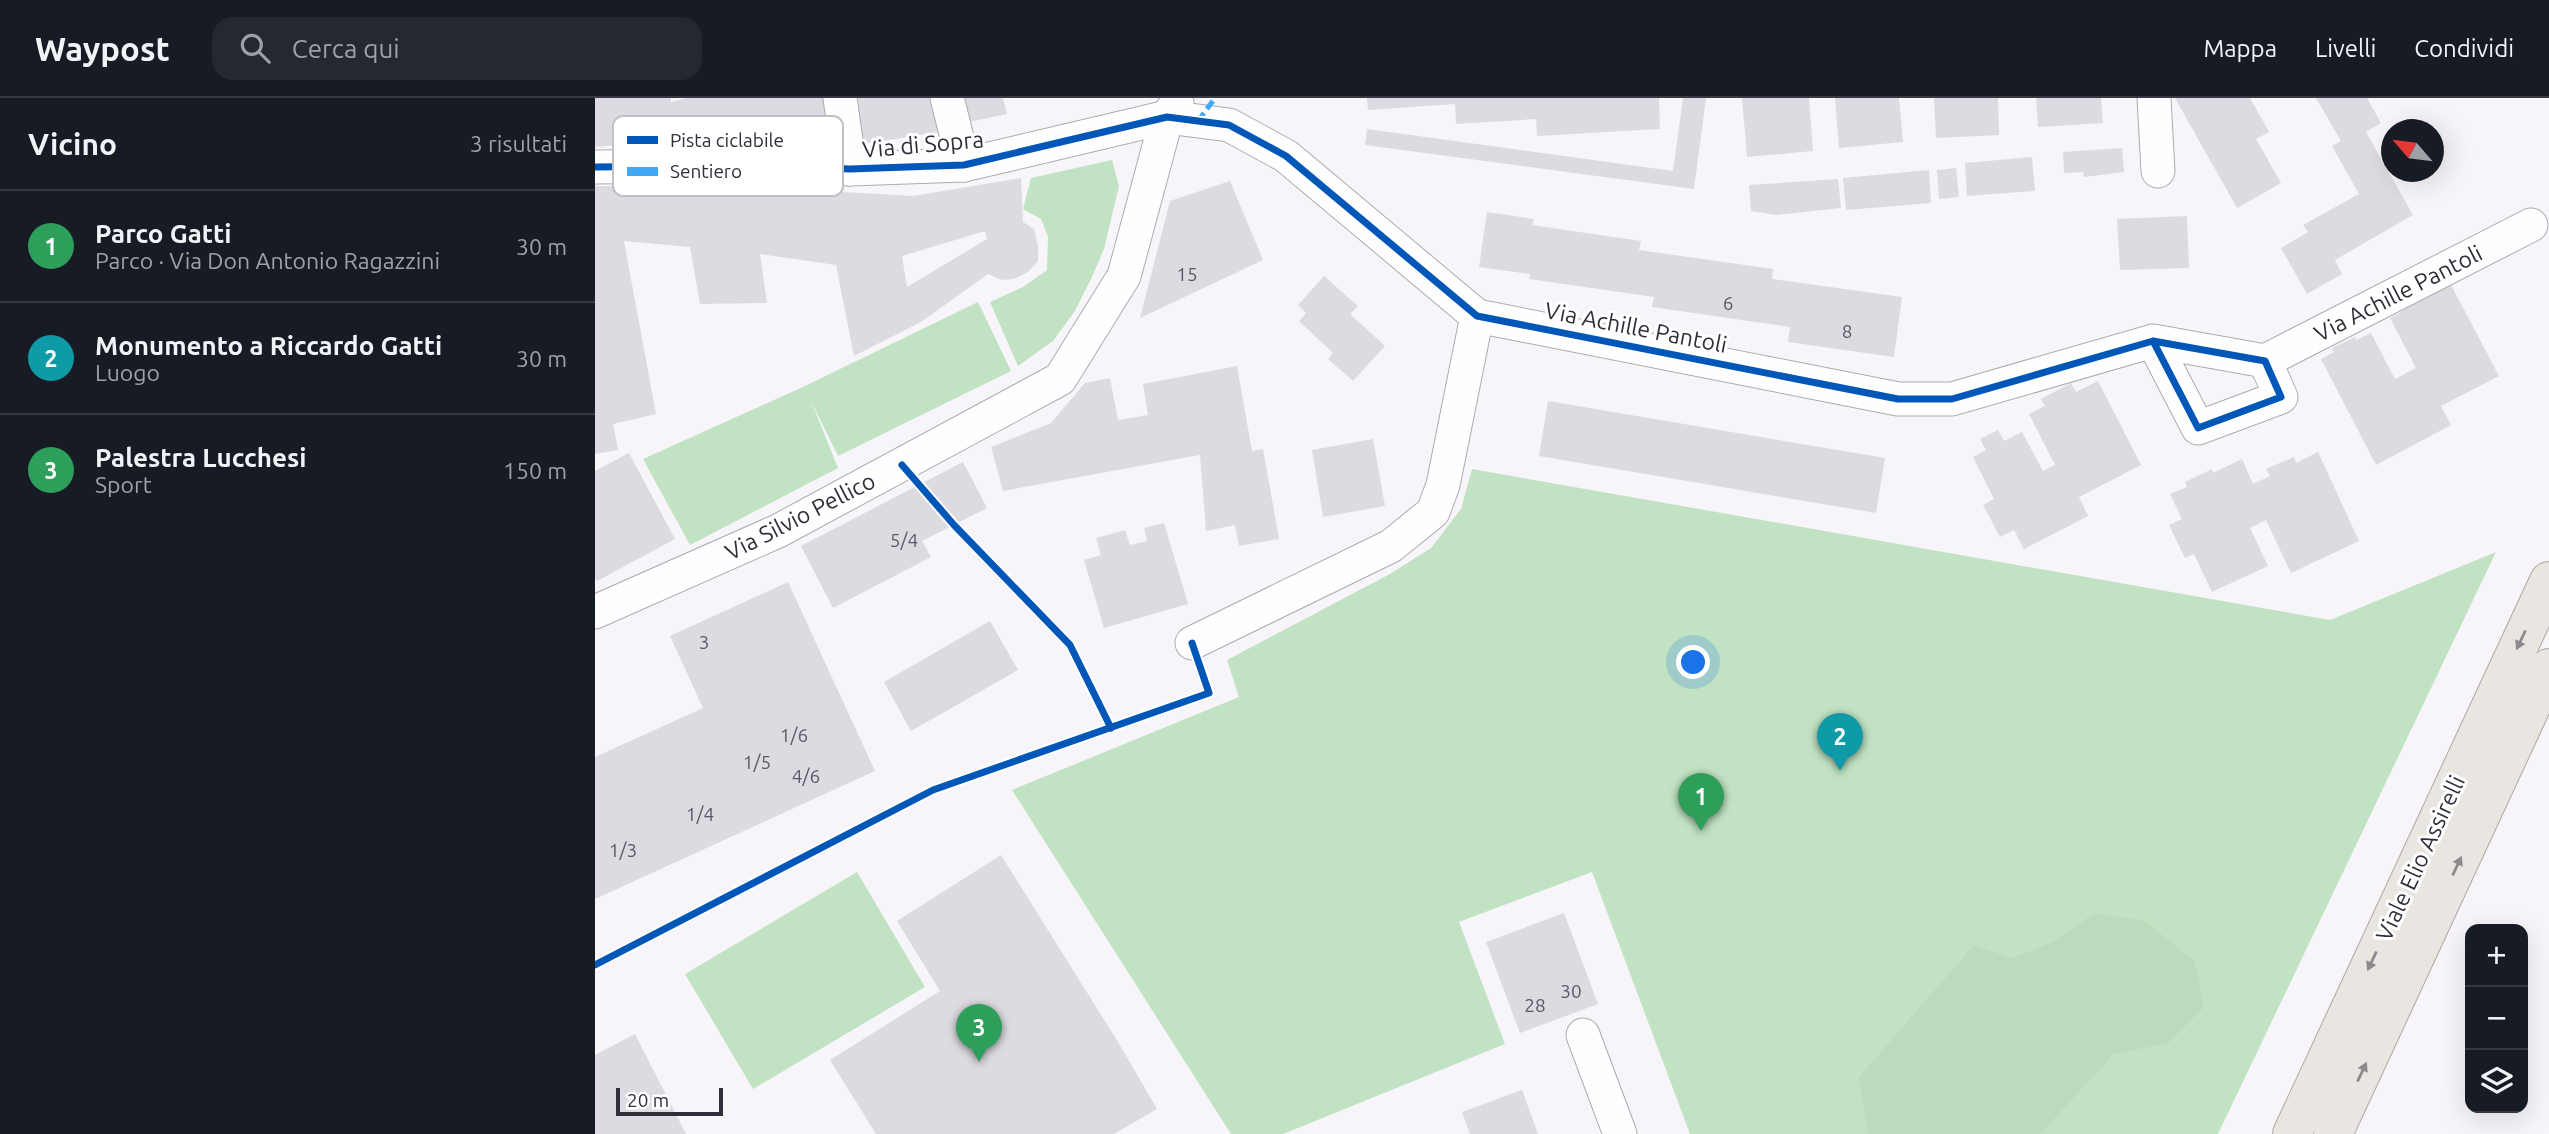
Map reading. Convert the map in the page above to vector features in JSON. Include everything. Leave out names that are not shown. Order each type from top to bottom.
[{"type":"main road","name":"Viale Elio Assirelli","points":[[2292,1134],[2549,581]]},
{"type":"main road","name":"Viale Elio Assirelli","points":[[2333,1134],[2549,668]]},
{"type":"street","points":[[840,98],[843,116]]},
{"type":"street","points":[[947,98],[964,165]]},
{"type":"street","points":[[2154,98],[2158,171]]},
{"type":"street","name":"Via di Sopra","points":[[843,169],[964,165],[1174,107]]},
{"type":"street","name":"Via Achille Pantoli","points":[[1174,107],[1229,125],[1286,156],[1477,316],[1898,399],[1952,399],[2153,341],[2265,361],[2532,225]]},
{"type":"street","name":"Via Silvio Pellico","points":[[595,612],[778,531],[1061,379],[1124,276],[1174,107]]},
{"type":"street","points":[[843,119],[850,169]]},
{"type":"street","name":"Via di Sopra","points":[[595,167],[613,167]]},
{"type":"street","points":[[1192,643],[1391,546],[1433,512],[1443,485],[1477,316]]},
{"type":"street","points":[[2153,341],[2197,428],[2281,397],[2265,361]]},
{"type":"street","points":[[1583,1035],[1621,1134]]},
{"type":"green space","points":[[1112,160],[1119,186],[1104,249],[1092,277],[1075,311],[1053,341],[1018,366],[990,302],[1023,287],[1047,270],[1048,237],[1041,219],[1023,209],[1031,178]]},
{"type":"green space","points":[[978,302],[1011,371],[838,456],[811,401],[838,468],[690,545],[643,459],[805,386]]},
{"type":"green space","points":[[1472,469],[2330,620],[2496,552],[2218,1134],[1690,1134],[1592,872],[1459,922],[1505,1044],[1283,1134],[1231,1134],[1012,790],[1239,697],[1227,660],[1390,574],[1431,548],[1461,509]]},
{"type":"green space","points":[[857,872],[925,987],[753,1089],[685,974]]},
{"type":"green space","points":[[2094,913],[2145,921],[2195,962],[2204,1007],[2168,1043],[2114,1054],[2040,1134],[1868,1134],[1859,1077],[1974,945],[2011,958],[2054,942]]},
{"type":"building","points":[[595,98],[671,98],[671,102],[687,98],[831,98],[832,116],[613,116],[613,145],[595,147]]},
{"type":"building","points":[[850,98],[933,98],[939,132],[858,145]]},
{"type":"building","points":[[959,98],[1003,98],[1007,114],[964,123]]},
{"type":"building","points":[[1367,98],[1659,98],[1660,129],[1537,136],[1536,119],[1456,124],[1455,104],[1368,110]]},
{"type":"building","points":[[1683,98],[1706,98],[1694,189],[1365,145],[1367,129],[1673,171]]},
{"type":"building","points":[[1742,98],[1809,98],[1813,151],[1747,157]]},
{"type":"building","points":[[1835,98],[1899,98],[1903,142],[1839,148]]},
{"type":"building","points":[[1934,98],[1998,98],[1999,135],[1936,138]]},
{"type":"building","points":[[2036,98],[2101,98],[2103,123],[2038,127]]},
{"type":"building","points":[[2175,98],[2250,98],[2269,132],[2256,139],[2281,183],[2237,208]]},
{"type":"building","points":[[2316,98],[2367,98],[2381,123],[2366,132],[2381,158],[2381,182],[2394,182],[2413,215],[2335,260],[2342,274],[2307,294],[2281,248],[2308,232],[2303,225],[2359,194],[2332,146],[2341,141]]},
{"type":"building","points":[[2122,148],[2124,172],[2084,177],[2083,172],[2064,173],[2063,152]]},
{"type":"building","points":[[2032,157],[2035,191],[1967,196],[1965,163]]},
{"type":"building","points":[[1956,168],[1959,197],[1939,199],[1937,170]]},
{"type":"building","points":[[1929,170],[1931,203],[1846,210],[1843,178]]},
{"type":"building","points":[[1021,178],[1023,222],[1034,229],[1038,261],[1028,272],[1014,279],[1001,280],[988,274],[921,322],[854,356],[836,265],[760,254],[767,303],[700,304],[690,247],[624,241],[656,414],[613,424],[618,450],[595,454],[595,186],[613,186],[613,196],[843,196],[843,192],[913,196]],"holes":[[[985,231],[987,239],[907,287],[902,256]]]},
{"type":"building","points":[[1838,179],[1841,208],[1776,215],[1751,211],[1749,185]]},
{"type":"building","points":[[1230,181],[1263,260],[1140,318],[1170,201]]},
{"type":"building","points":[[1487,212],[1534,219],[1532,225],[1641,241],[1639,250],[1773,269],[1772,279],[1902,297],[1894,357],[1788,342],[1790,327],[1652,307],[1654,297],[1529,279],[1530,274],[1479,267]]},
{"type":"building","points":[[2187,216],[2189,268],[2120,270],[2117,219]]},
{"type":"building","points":[[1324,276],[1358,306],[1350,314],[1385,346],[1353,381],[1328,359],[1333,353],[1299,321],[1306,313],[1298,305]]},
{"type":"building","points":[[2451,285],[2499,376],[2441,406],[2451,425],[2376,465],[2321,359],[2334,352],[2332,348],[2371,333],[2395,379],[2416,368],[2390,318],[2403,311],[2398,301],[2427,287],[2431,295]]},
{"type":"building","points":[[1237,366],[1252,451],[1263,449],[1279,539],[1239,546],[1235,525],[1206,531],[1200,455],[1003,491],[991,447],[1051,423],[1085,383],[1110,378],[1118,420],[1148,415],[1143,384]]},
{"type":"building","points":[[2098,381],[2141,465],[2079,497],[2088,516],[2024,549],[2014,530],[2000,537],[1983,505],[1994,499],[1973,457],[1986,450],[1980,439],[1998,430],[2004,441],[2022,432],[2043,471],[2055,465],[2029,414],[2045,406],[2041,399],[2071,383],[2076,392]]},
{"type":"building","points":[[1548,401],[1885,458],[1876,513],[1539,456]]},
{"type":"building","points":[[1373,439],[1385,506],[1323,517],[1312,450]]},
{"type":"building","points":[[2318,452],[2359,541],[2291,573],[2266,520],[2250,528],[2268,566],[2212,592],[2194,554],[2185,558],[2169,525],[2182,519],[2170,494],[2187,487],[2185,482],[2212,469],[2213,473],[2242,459],[2253,484],[2270,476],[2266,469],[2294,457],[2296,463]]},
{"type":"building","points":[[629,453],[675,539],[597,581],[595,471]]},
{"type":"building","points":[[963,462],[987,508],[922,541],[931,557],[833,608],[801,546]]},
{"type":"building","points":[[1164,523],[1188,604],[1104,628],[1084,560],[1101,555],[1096,538],[1125,530],[1130,545],[1147,541],[1144,528]]},
{"type":"building","points":[[788,582],[875,771],[595,899],[595,757],[703,708],[670,636]]},
{"type":"building","points":[[990,621],[1018,670],[911,731],[884,682]]},
{"type":"building","points":[[1001,855],[1157,1109],[1114,1134],[876,1134],[830,1060],[940,991],[897,921]]},
{"type":"building","points":[[1564,913],[1598,1004],[1520,1033],[1486,942]]},
{"type":"building","points":[[635,1034],[686,1134],[595,1134],[595,1055]]},
{"type":"building","points":[[1522,1090],[1538,1134],[1470,1134],[1462,1112]]},
{"type":"marked path","points":[[1198,121],[1215,98]]},
{"type":"cycle path","points":[[843,169],[964,165],[1167,117],[1229,125],[1286,156],[1477,316],[1898,399],[1952,399],[2153,341]]},
{"type":"cycle path","points":[[595,167],[613,167]]},
{"type":"cycle path","points":[[2153,341],[2265,361],[2281,397],[2198,428],[2153,341]]},
{"type":"cycle path","points":[[902,465],[954,525],[1070,645],[1111,728]]},
{"type":"cycle path","points":[[595,965],[933,790],[1209,693],[1192,643]]},
{"type":"place","name":"Monumento a Riccardo Gatti","points":[[1840,771]]},
{"type":"place","name":"Parco Gatti","points":[[1701,831]]},
{"type":"place","name":"Palestra Lucchesi","points":[[979,1062]]}]
